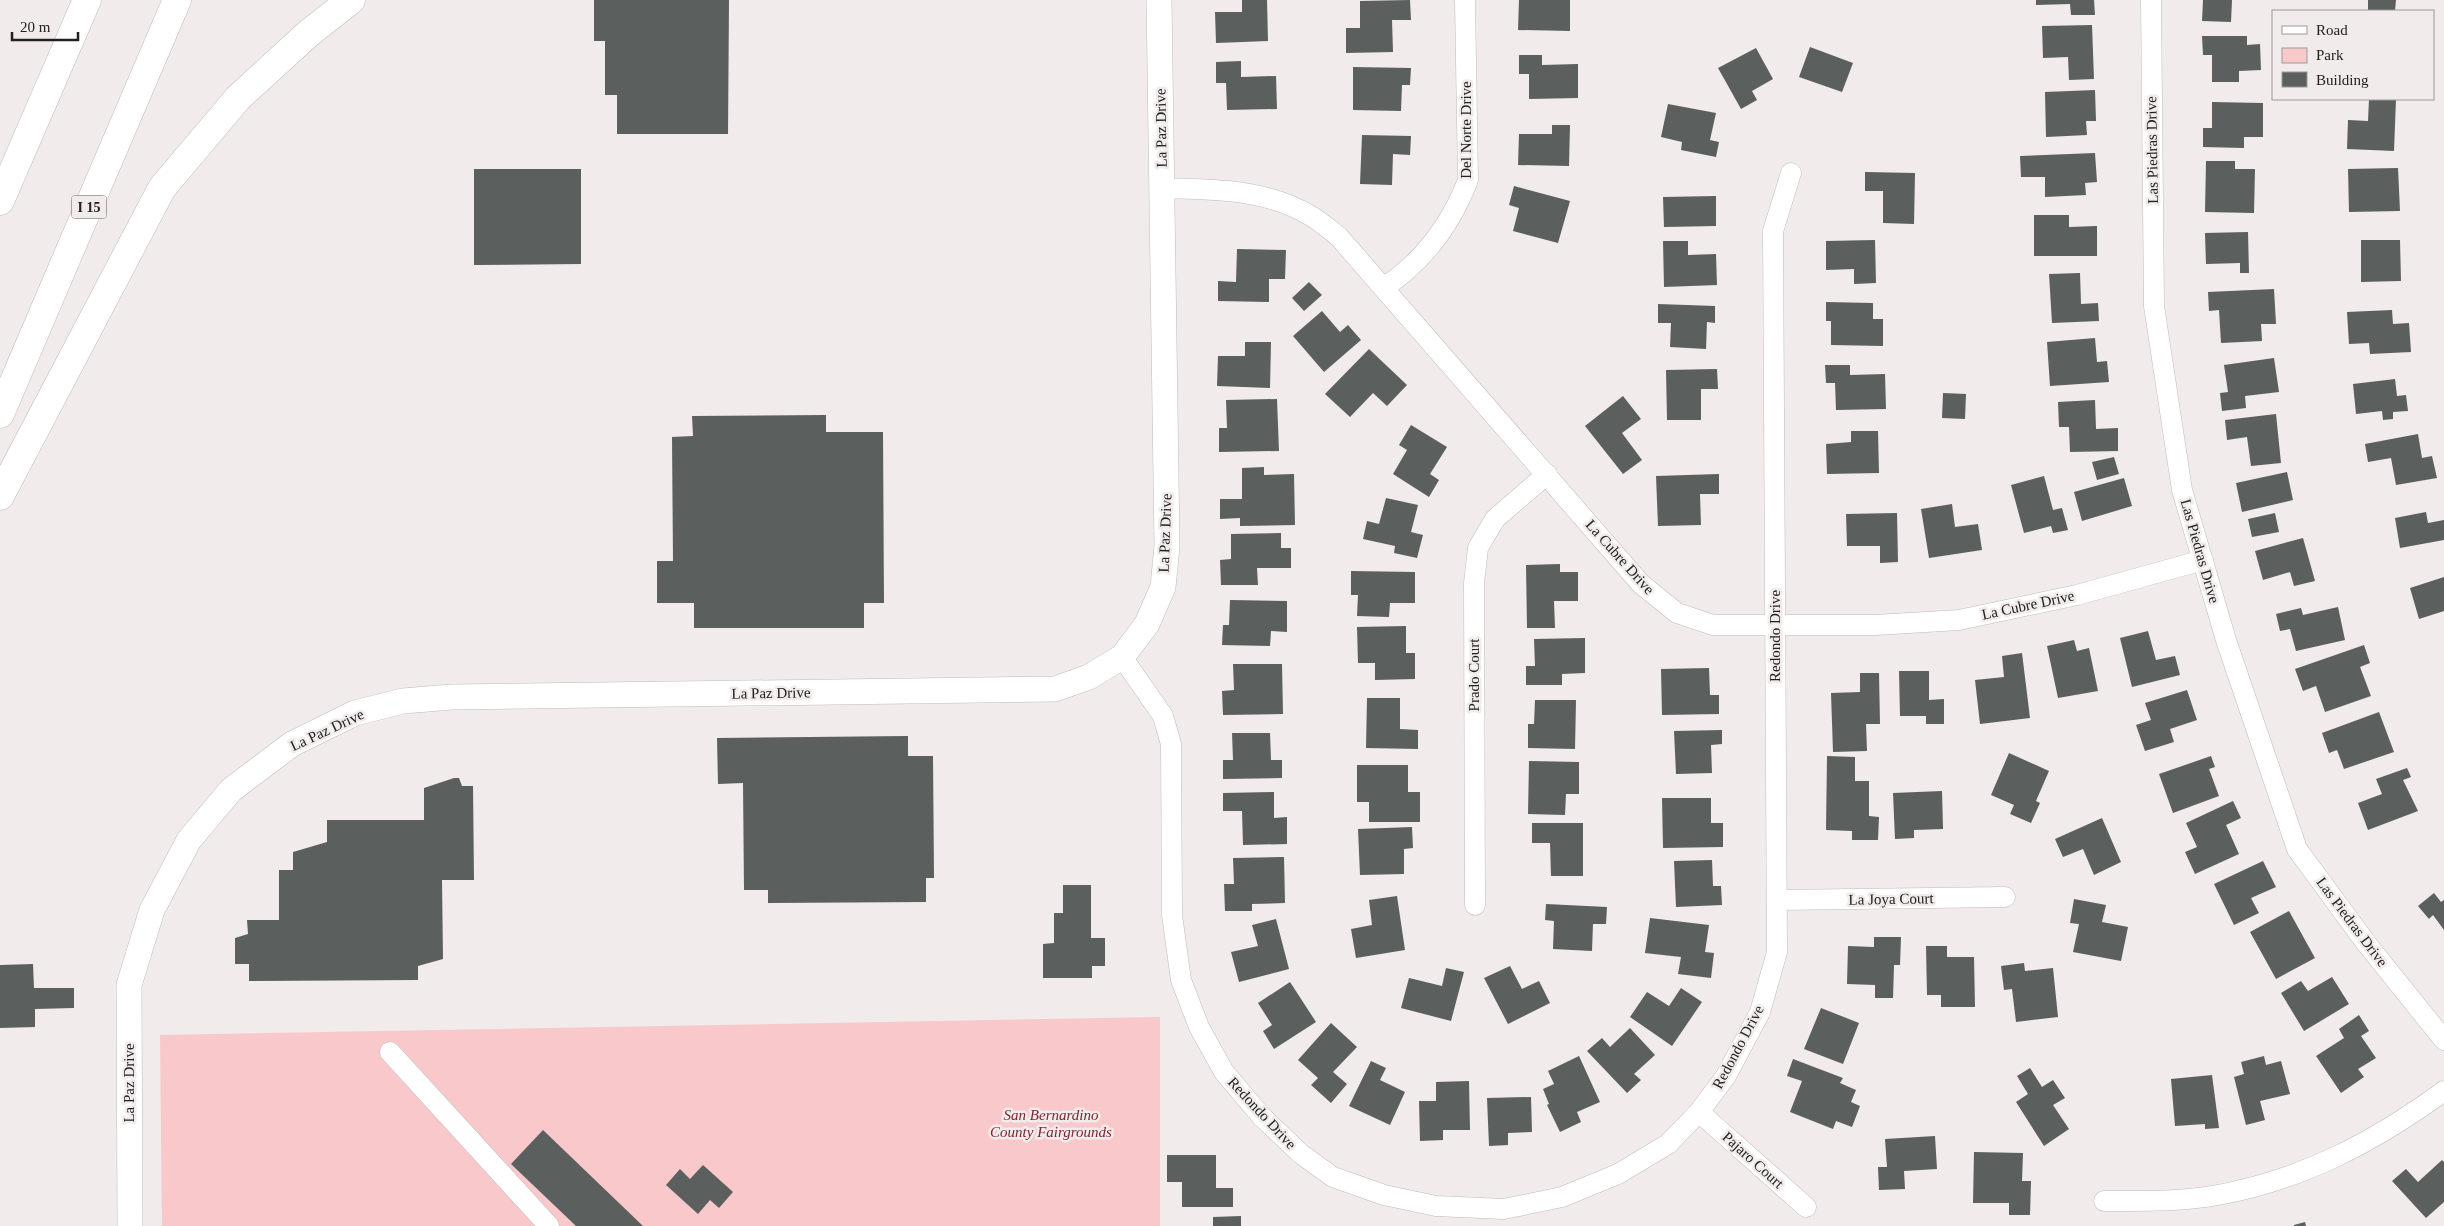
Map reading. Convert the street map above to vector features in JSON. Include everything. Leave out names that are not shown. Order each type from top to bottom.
[{"type":"highway","points":[[0,201],[87,0]]},
{"type":"highway","name":"I 15","points":[[0,414],[177,0]]},
{"type":"highway","points":[[0,496],[162,188],[238,98],[309,33],[351,0]]},
{"type":"street","name":"La Paz Drive","points":[[130,1226],[129,985],[152,910],[188,840],[231,790],[292,744],[355,713],[403,701],[452,697],[1055,690],[1089,677],[1122,657],[1147,624],[1163,588],[1167,546],[1160,0]]},
{"type":"street","name":"Del Norte Drive","points":[[1383,288],[1404,275],[1438,237],[1458,205],[1468,180],[1465,0]]},
{"type":"street","name":"Las Piedras Drive","points":[[2151,0],[2154,306],[2182,490],[2261,748],[2296,849],[2366,943],[2444,1040]]},
{"type":"street","name":"Redondo Drive","points":[[1122,657],[1162,716],[1171,744],[1172,916],[1182,980],[1199,1027],[1224,1072],[1262,1117],[1301,1154],[1333,1177],[1384,1195],[1436,1206],[1504,1209],[1562,1197],[1618,1174],[1668,1144],[1699,1112],[1726,1076],[1760,1012],[1777,952],[1773,231],[1791,173]]},
{"type":"street","name":"La Cubre Drive","points":[[1161,188],[1246,193],[1285,203],[1312,216],[1339,237],[1641,584],[1677,613],[1713,625],[1875,625],[1959,620],[2077,595],[2203,560]]},
{"type":"street","name":"Prado Court","points":[[1475,905],[1474,583],[1478,548],[1495,519],[1547,474]]},
{"type":"street","name":"La Joya Court","points":[[1778,900],[2005,897]]},
{"type":"street","points":[[390,1052],[548,1226]]},
{"type":"street","points":[[2104,1201],[2168,1200],[2217,1195],[2262,1185],[2307,1170],[2351,1151],[2402,1122],[2444,1091]]},
{"type":"street","name":"Pajaro Court","points":[[1699,1112],[1806,1207]]},
{"type":"green space","name":"San Bernardino County Fairgrounds","points":[[1160,1017],[1160,1226],[162,1226],[160,1035]]},
{"type":"building","points":[[594,0],[729,0],[728,134],[617,134],[617,95],[605,95],[605,41],[594,41]]},
{"type":"building","points":[[1242,0],[1267,0],[1268,41],[1216,43],[1215,12],[1242,12]]},
{"type":"building","points":[[1410,0],[1411,20],[1392,20],[1393,52],[1346,53],[1346,28],[1360,28],[1360,1]]},
{"type":"building","points":[[1519,0],[1570,0],[1570,31],[1518,30]]},
{"type":"building","points":[[2036,0],[2094,0],[2095,15],[2071,15],[2070,4],[2036,5]]},
{"type":"building","points":[[2203,0],[2232,0],[2231,22],[2202,21]]},
{"type":"building","points":[[2368,0],[2396,0],[2395,10],[2368,10]]},
{"type":"building","points":[[2092,25],[2094,79],[2069,80],[2068,57],[2043,58],[2042,26]]},
{"type":"building","points":[[2202,36],[2247,36],[2247,45],[2260,44],[2261,70],[2239,71],[2239,82],[2212,82],[2212,55],[2203,55]]},
{"type":"building","points":[[1810,47],[1853,63],[1842,92],[1799,77]]},
{"type":"building","points":[[1756,48],[1773,79],[1752,91],[1757,100],[1741,109],[1718,68]]},
{"type":"building","points":[[1519,55],[1542,55],[1542,65],[1578,64],[1578,98],[1529,99],[1529,74],[1519,74]]},
{"type":"building","points":[[1241,61],[1241,77],[1276,76],[1277,109],[1227,110],[1226,83],[1216,83],[1216,62]]},
{"type":"building","points":[[1353,67],[1411,68],[1410,85],[1402,85],[1401,111],[1353,110]]},
{"type":"building","points":[[2095,90],[2096,121],[2086,121],[2087,135],[2046,137],[2045,92]]},
{"type":"building","points":[[2369,100],[2396,100],[2394,151],[2347,149],[2348,120],[2368,121]]},
{"type":"building","points":[[2212,102],[2263,103],[2263,137],[2244,137],[2244,148],[2203,147],[2203,128],[2212,128]]},
{"type":"building","points":[[1668,104],[1716,113],[1710,140],[1719,142],[1716,157],[1681,150],[1682,142],[1661,137]]},
{"type":"building","points":[[1552,125],[1570,125],[1569,166],[1518,165],[1519,134],[1552,134]]},
{"type":"building","points":[[1362,135],[1411,136],[1410,155],[1393,154],[1392,185],[1360,184]]},
{"type":"building","points":[[2095,153],[2097,182],[2085,183],[2086,195],[2045,197],[2045,177],[2021,177],[2020,156]]},
{"type":"building","points":[[2206,161],[2235,161],[2235,169],[2255,169],[2254,213],[2205,212]]},
{"type":"building","points":[[2398,168],[2400,211],[2349,212],[2348,169]]},
{"type":"building","points":[[474,169],[581,169],[581,264],[474,265]]},
{"type":"building","points":[[1865,172],[1915,173],[1914,224],[1883,223],[1883,191],[1865,191]]},
{"type":"building","points":[[1514,186],[1570,201],[1558,243],[1513,231],[1519,208],[1509,205]]},
{"type":"building","points":[[1716,196],[1716,226],[1664,227],[1663,197]]},
{"type":"building","points":[[2034,215],[2069,215],[2069,227],[2097,226],[2097,256],[2034,256]]},
{"type":"building","points":[[2248,232],[2249,273],[2240,273],[2240,263],[2206,264],[2205,233]]},
{"type":"building","points":[[1875,240],[1876,283],[1854,284],[1854,269],[1826,270],[1826,241]]},
{"type":"building","points":[[2361,240],[2400,240],[2401,281],[2361,282]]},
{"type":"building","points":[[1663,241],[1688,241],[1688,255],[1716,254],[1717,285],[1664,287]]},
{"type":"building","points":[[1237,249],[1286,250],[1285,279],[1269,279],[1269,302],[1218,301],[1218,281],[1236,282]]},
{"type":"building","points":[[2080,273],[2081,304],[2098,303],[2099,321],[2052,323],[2049,274]]},
{"type":"building","points":[[1309,282],[1322,295],[1304,311],[1292,298]]},
{"type":"building","points":[[2274,289],[2276,324],[2261,324],[2262,341],[2221,343],[2219,310],[2209,311],[2208,292]]},
{"type":"building","points":[[1826,302],[1873,303],[1873,319],[1883,319],[1883,346],[1831,345],[1831,321],[1826,321]]},
{"type":"building","points":[[1658,304],[1715,306],[1715,323],[1707,322],[1706,349],[1670,347],[1671,323],[1658,323]]},
{"type":"building","points":[[2392,310],[2393,324],[2409,323],[2411,352],[2370,354],[2369,343],[2349,344],[2347,312]]},
{"type":"building","points":[[1322,311],[1340,332],[1348,325],[1361,340],[1324,372],[1293,336]]},
{"type":"building","points":[[2095,338],[2097,362],[2107,361],[2109,382],[2050,386],[2047,342]]},
{"type":"building","points":[[1245,342],[1271,342],[1270,388],[1217,386],[1218,356],[1245,356]]},
{"type":"building","points":[[1369,349],[1407,385],[1387,406],[1373,393],[1350,417],[1325,394]]},
{"type":"building","points":[[2274,358],[2279,392],[2245,396],[2246,408],[2222,411],[2220,393],[2228,392],[2224,365]]},
{"type":"building","points":[[1825,365],[1850,365],[1850,375],[1885,374],[1886,409],[1836,410],[1835,383],[1826,383]]},
{"type":"building","points":[[1717,369],[1718,389],[1701,389],[1701,420],[1667,420],[1666,370]]},
{"type":"building","points":[[2395,379],[2397,396],[2406,395],[2408,411],[2393,412],[2393,419],[2383,420],[2382,411],[2356,414],[2353,384]]},
{"type":"building","points":[[1943,393],[1966,394],[1965,419],[1942,418]]},
{"type":"building","points":[[1623,396],[1641,419],[1622,433],[1642,460],[1623,474],[1585,426]]},
{"type":"building","points":[[1277,399],[1279,451],[1219,452],[1219,428],[1227,428],[1226,400]]},
{"type":"building","points":[[2095,400],[2096,429],[2118,428],[2118,451],[2070,452],[2069,427],[2059,427],[2058,402]]},
{"type":"building","points":[[2276,414],[2281,463],[2251,466],[2247,437],[2227,440],[2225,420]]},
{"type":"building","points":[[826,415],[826,432],[883,432],[884,603],[864,603],[864,628],[694,628],[694,603],[657,603],[657,561],[673,561],[672,437],[693,436],[692,416]]},
{"type":"building","points":[[1411,425],[1447,447],[1430,474],[1439,480],[1429,497],[1393,474],[1407,450],[1399,445]]},
{"type":"building","points":[[1851,431],[1878,431],[1879,473],[1827,474],[1826,444],[1851,442]]},
{"type":"building","points":[[2418,434],[2422,458],[2432,456],[2437,478],[2396,485],[2391,458],[2368,462],[2365,444]]},
{"type":"building","points":[[2114,457],[2119,474],[2097,480],[2092,462]]},
{"type":"building","points":[[1264,467],[1264,475],[1294,474],[1295,525],[1240,526],[1240,518],[1220,519],[1220,499],[1242,499],[1242,468]]},
{"type":"building","points":[[2287,472],[2293,500],[2242,512],[2236,483]]},
{"type":"building","points":[[1719,474],[1719,494],[1700,494],[1701,525],[1658,526],[1656,476]]},
{"type":"building","points":[[2044,476],[2053,510],[2062,508],[2068,530],[2053,533],[2051,526],[2024,533],[2011,485]]},
{"type":"building","points":[[2124,478],[2132,506],[2082,521],[2074,492]]},
{"type":"building","points":[[1386,498],[1418,505],[1411,532],[1423,535],[1417,558],[1394,553],[1395,546],[1363,539],[1367,521],[1379,524]]},
{"type":"building","points":[[1952,504],[1955,527],[1978,524],[1982,550],[1929,558],[1921,509]]},
{"type":"building","points":[[2426,512],[2428,523],[2444,520],[2444,540],[2400,548],[2395,518]]},
{"type":"building","points":[[1897,513],[1898,562],[1880,563],[1880,546],[1847,546],[1846,514]]},
{"type":"building","points":[[2275,513],[2279,532],[2252,537],[2248,519]]},
{"type":"building","points":[[1281,533],[1281,548],[1291,548],[1291,568],[1257,568],[1258,585],[1221,585],[1220,560],[1231,559],[1231,534]]},
{"type":"building","points":[[2303,538],[2315,581],[2294,586],[2290,572],[2263,580],[2255,551]]},
{"type":"building","points":[[1560,564],[1560,572],[1578,572],[1578,601],[1554,601],[1555,628],[1527,628],[1526,565]]},
{"type":"building","points":[[1351,571],[1415,572],[1415,603],[1390,603],[1389,617],[1357,616],[1358,595],[1351,595]]},
{"type":"building","points":[[2444,577],[2444,611],[2419,619],[2410,588]]},
{"type":"building","points":[[1230,600],[1287,601],[1287,632],[1271,631],[1270,646],[1222,645],[1223,625],[1229,625]]},
{"type":"building","points":[[2338,607],[2345,640],[2296,651],[2290,629],[2280,631],[2276,614],[2301,608],[2303,615]]},
{"type":"building","points":[[1406,626],[1406,653],[1415,653],[1415,679],[1375,680],[1375,663],[1358,663],[1357,627]]},
{"type":"building","points":[[2148,631],[2156,660],[2175,656],[2180,675],[2132,687],[2120,638]]},
{"type":"building","points":[[1585,638],[1585,673],[1562,674],[1562,685],[1526,685],[1526,666],[1535,666],[1534,639]]},
{"type":"building","points":[[2074,640],[2077,651],[2089,648],[2098,691],[2058,698],[2047,646]]},
{"type":"building","points":[[2364,645],[2370,663],[2360,667],[2371,696],[2325,712],[2316,686],[2303,691],[2295,669]]},
{"type":"building","points":[[2022,653],[2030,718],[1980,724],[1975,680],[2004,677],[2002,656]]},
{"type":"building","points":[[1233,664],[1282,664],[1283,714],[1223,715],[1222,691],[1234,690]]},
{"type":"building","points":[[1709,668],[1710,695],[1719,695],[1719,714],[1662,715],[1661,669]]},
{"type":"building","points":[[1899,671],[1929,671],[1929,700],[1944,699],[1944,724],[1926,724],[1926,716],[1900,716]]},
{"type":"building","points":[[1860,673],[1879,673],[1880,724],[1866,724],[1867,751],[1833,752],[1831,693],[1860,692]]},
{"type":"building","points":[[2187,690],[2197,720],[2170,729],[2174,742],[2145,751],[2136,725],[2151,720],[2145,703]]},
{"type":"building","points":[[1367,698],[1400,698],[1400,729],[1418,730],[1418,749],[1366,748]]},
{"type":"building","points":[[1535,700],[1576,700],[1575,749],[1528,748],[1528,724],[1534,724]]},
{"type":"building","points":[[2379,712],[2394,752],[2344,769],[2337,750],[2329,753],[2322,733]]},
{"type":"building","points":[[1722,730],[1722,744],[1711,745],[1712,773],[1676,774],[1674,731]]},
{"type":"building","points":[[1232,733],[1270,733],[1271,760],[1282,760],[1282,778],[1223,779],[1223,760],[1233,760]]},
{"type":"building","points":[[908,736],[908,756],[933,756],[934,878],[926,878],[926,902],[768,903],[768,890],[744,890],[743,783],[718,784],[717,738]]},
{"type":"building","points":[[2009,753],[2049,771],[2036,801],[2040,803],[2031,823],[2010,814],[2014,805],[1991,795]]},
{"type":"building","points":[[1827,756],[1855,757],[1855,781],[1869,781],[1869,816],[1879,817],[1878,840],[1852,840],[1852,831],[1826,830]]},
{"type":"building","points":[[2211,756],[2215,767],[2209,769],[2219,796],[2173,813],[2159,774]]},
{"type":"building","points":[[1529,761],[1579,762],[1579,794],[1566,794],[1565,815],[1528,814]]},
{"type":"building","points":[[1357,765],[1408,765],[1408,792],[1420,792],[1420,822],[1369,822],[1369,802],[1357,802]]},
{"type":"building","points":[[2407,768],[2411,777],[2403,780],[2418,811],[2368,830],[2358,803],[2382,794],[2376,779]]},
{"type":"building","points":[[459,778],[462,786],[473,786],[474,880],[442,880],[443,959],[418,966],[418,980],[249,981],[249,964],[235,964],[235,938],[248,934],[247,920],[279,920],[279,870],[293,870],[293,852],[327,842],[327,820],[424,820],[424,788]]},
{"type":"building","points":[[1942,791],[1943,829],[1914,830],[1914,838],[1895,839],[1893,793]]},
{"type":"building","points":[[1274,792],[1274,818],[1287,817],[1287,844],[1243,845],[1242,811],[1223,811],[1223,793]]},
{"type":"building","points":[[1662,798],[1711,798],[1711,823],[1723,823],[1723,847],[1663,848]]},
{"type":"building","points":[[2233,801],[2241,818],[2226,825],[2239,854],[2195,874],[2185,852],[2197,847],[2186,823]]},
{"type":"building","points":[[2102,818],[2121,862],[2094,875],[2083,849],[2063,857],[2055,839]]},
{"type":"building","points":[[1532,823],[1583,823],[1583,876],[1551,876],[1550,843],[1532,843]]},
{"type":"building","points":[[1412,827],[1413,848],[1404,849],[1404,874],[1360,875],[1358,829]]},
{"type":"building","points":[[1284,857],[1285,903],[1252,904],[1252,911],[1225,911],[1224,884],[1234,884],[1233,858]]},
{"type":"building","points":[[1712,860],[1713,886],[1721,886],[1722,905],[1676,907],[1674,861]]},
{"type":"building","points":[[2263,861],[2276,887],[2251,898],[2259,913],[2234,925],[2214,884]]},
{"type":"building","points":[[1063,885],[1091,885],[1091,938],[1105,938],[1105,966],[1092,966],[1092,978],[1043,978],[1043,944],[1054,943],[1054,913],[1063,913]]},
{"type":"building","points":[[2434,893],[2441,902],[2444,900],[2444,930],[2433,915],[2429,919],[2418,906]]},
{"type":"building","points":[[1397,896],[1405,950],[1356,958],[1351,929],[1372,925],[1369,900]]},
{"type":"building","points":[[2074,899],[2106,905],[2102,922],[2128,927],[2121,961],[2073,952],[2079,924],[2070,923]]},
{"type":"building","points":[[1546,904],[1607,907],[1606,924],[1593,924],[1592,951],[1553,949],[1554,921],[1545,920]]},
{"type":"building","points":[[2289,911],[2315,958],[2276,979],[2250,932]]},
{"type":"building","points":[[1650,918],[1709,925],[1705,952],[1714,953],[1711,978],[1678,974],[1681,957],[1645,953]]},
{"type":"building","points":[[1276,919],[1289,969],[1239,982],[1231,952],[1258,946],[1252,925]]},
{"type":"building","points":[[1874,937],[1901,937],[1900,965],[1894,965],[1893,998],[1875,998],[1875,985],[1847,984],[1848,946],[1874,947]]},
{"type":"building","points":[[1926,946],[1947,946],[1947,957],[1974,957],[1975,1007],[1941,1007],[1941,995],[1927,995]]},
{"type":"building","points":[[2024,963],[2025,971],[2053,968],[2058,1017],[2016,1022],[2012,989],[2004,990],[2001,966]]},
{"type":"building","points":[[33,964],[34,988],[74,988],[74,1008],[35,1009],[35,1027],[0,1028],[0,965]]},
{"type":"building","points":[[1510,966],[1522,989],[1539,981],[1550,1003],[1508,1024],[1484,978]]},
{"type":"building","points":[[1446,968],[1464,972],[1451,1021],[1401,1008],[1409,978],[1442,986]]},
{"type":"building","points":[[2332,977],[2349,1004],[2304,1031],[2281,993],[2301,981],[2308,991]]},
{"type":"building","points":[[1290,982],[1316,1022],[1274,1049],[1263,1031],[1272,1025],[1258,1003]]},
{"type":"building","points":[[1681,988],[1702,1002],[1672,1046],[1630,1017],[1647,992],[1669,1006]]},
{"type":"building","points":[[1821,1008],[1859,1023],[1843,1064],[1804,1049]]},
{"type":"building","points":[[2359,1015],[2369,1031],[2361,1036],[2376,1058],[2358,1069],[2364,1077],[2341,1093],[2316,1056],[2344,1038],[2339,1029]]},
{"type":"building","points":[[1331,1023],[1357,1047],[1333,1072],[1347,1084],[1331,1103],[1311,1085],[1318,1078],[1298,1060]]},
{"type":"building","points":[[1630,1028],[1655,1055],[1634,1074],[1641,1080],[1627,1093],[1587,1051],[1602,1038],[1610,1047]]},
{"type":"building","points":[[1579,1056],[1600,1102],[1577,1112],[1581,1122],[1560,1132],[1547,1105],[1549,1104],[1543,1089],[1554,1084],[1548,1071]]},
{"type":"building","points":[[2264,1056],[2266,1065],[2281,1061],[2290,1094],[2260,1101],[2265,1120],[2246,1125],[2234,1077],[2244,1074],[2241,1062]]},
{"type":"building","points":[[1793,1059],[1843,1078],[1840,1083],[1856,1090],[1851,1102],[1860,1106],[1852,1127],[1836,1121],[1833,1129],[1790,1112],[1802,1081],[1787,1076]]},
{"type":"building","points":[[1371,1061],[1386,1068],[1380,1080],[1405,1092],[1390,1125],[1349,1106]]},
{"type":"building","points":[[2030,1068],[2042,1087],[2053,1080],[2065,1098],[2053,1105],[2069,1129],[2044,1146],[2016,1102],[2028,1094],[2017,1076]]},
{"type":"building","points":[[2212,1075],[2219,1128],[2205,1129],[2205,1124],[2175,1126],[2171,1079]]},
{"type":"building","points":[[1469,1081],[1470,1130],[1443,1130],[1443,1140],[1420,1141],[1419,1101],[1436,1101],[1436,1082]]},
{"type":"building","points":[[1531,1097],[1532,1132],[1508,1133],[1508,1145],[1489,1146],[1487,1098]]},
{"type":"building","points":[[543,1130],[643,1226],[576,1226],[511,1164]]},
{"type":"building","points":[[1935,1136],[1937,1169],[1904,1171],[1905,1189],[1879,1190],[1878,1167],[1887,1167],[1885,1139]]},
{"type":"building","points":[[1974,1152],[2023,1153],[2022,1181],[2031,1181],[2030,1215],[2009,1215],[2009,1203],[1973,1203]]},
{"type":"building","points":[[1167,1155],[1216,1155],[1216,1188],[1233,1188],[1233,1207],[1182,1207],[1182,1182],[1167,1182]]},
{"type":"building","points":[[2442,1160],[2444,1162],[2444,1202],[2426,1218],[2392,1181],[2406,1169],[2418,1182]]},
{"type":"building","points":[[703,1165],[733,1192],[719,1208],[710,1200],[698,1214],[666,1185],[680,1169],[690,1179]]},
{"type":"building","points":[[1241,1216],[1241,1226],[1213,1226],[1213,1217]]},
{"type":"building","points":[[2305,1222],[2306,1226],[2294,1226],[2294,1225]]}]
